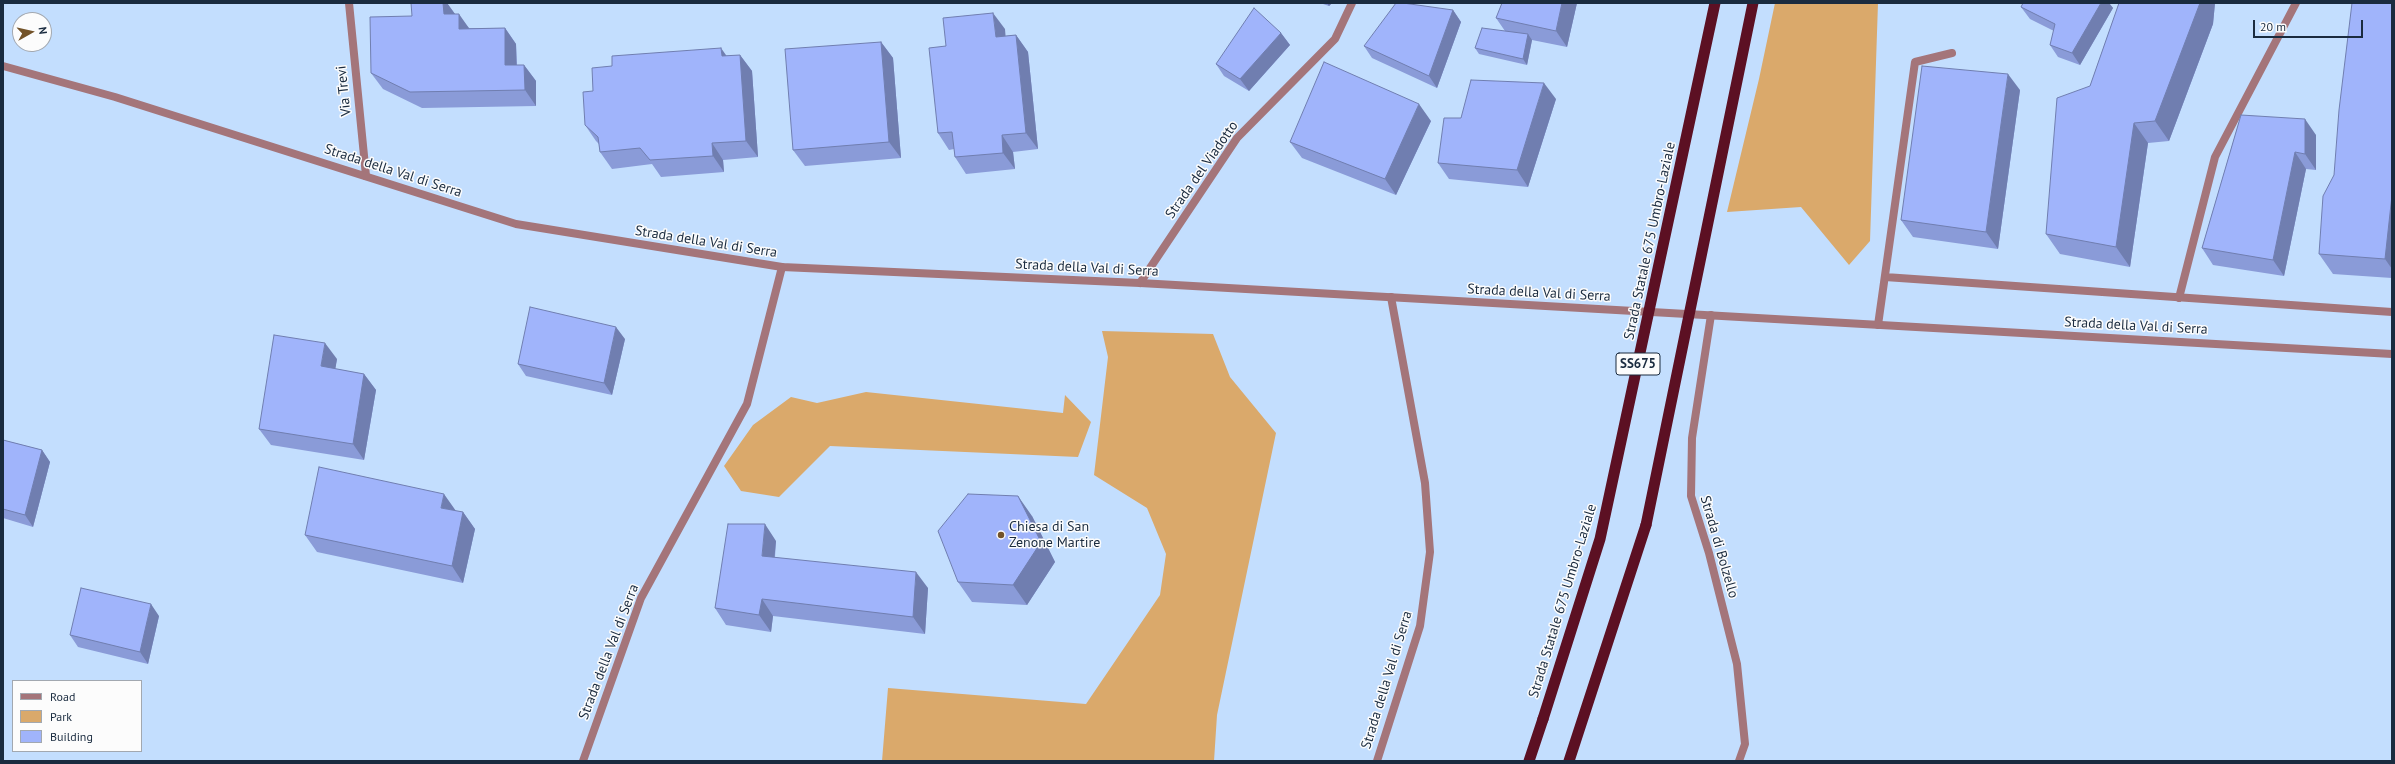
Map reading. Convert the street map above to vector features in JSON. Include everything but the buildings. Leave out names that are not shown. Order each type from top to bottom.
[{"type":"highway","name":"Strada Statale 675 Umbro-Laziale","points":[[1529,761],[1600,539],[1715,3]]},
{"type":"highway","name":"SS675","points":[[1569,761],[1646,525],[1753,3]]},
{"type":"street","name":"Via Trevi","points":[[349,3],[366,176]]},
{"type":"street","name":"Strada del Viadotto","points":[[1140,283],[1237,138],[1335,39],[1352,3]]},
{"type":"street","points":[[2179,298],[2215,157],[2296,3]]},
{"type":"street","points":[[1878,325],[1915,62],[1952,53]]},
{"type":"street","name":"Strada della Val di Serra","points":[[3,66],[115,97],[516,224],[782,267],[1140,283],[2392,354]]},
{"type":"street","name":"Strada della Val di Serra","points":[[583,761],[641,598],[746,404],[782,267]]},
{"type":"street","points":[[1885,277],[2392,312]]},
{"type":"street","name":"Strada della Val di Serra","points":[[1377,761],[1420,626],[1430,552],[1425,483],[1391,297]]},
{"type":"street","name":"Strada di Bolzello","points":[[1711,315],[1692,438],[1690,496],[1709,553],[1737,664],[1745,744],[1740,761]]},
{"type":"green space","points":[[1775,3],[1878,3],[1870,241],[1849,265],[1801,207],[1727,212],[1759,79]]},
{"type":"green space","points":[[1102,331],[1213,334],[1230,377],[1276,433],[1217,715],[1214,761],[882,761],[888,688],[1086,704],[1160,595],[1166,554],[1147,508],[1094,475],[1108,357]]},
{"type":"green space","points":[[866,392],[1063,413],[1065,395],[1091,422],[1078,457],[830,446],[779,497],[741,491],[724,466],[753,425],[791,397],[817,403]]},
{"type":"place","name":"Chiesa di San Zenone Martire","points":[[1001,535]]}]
